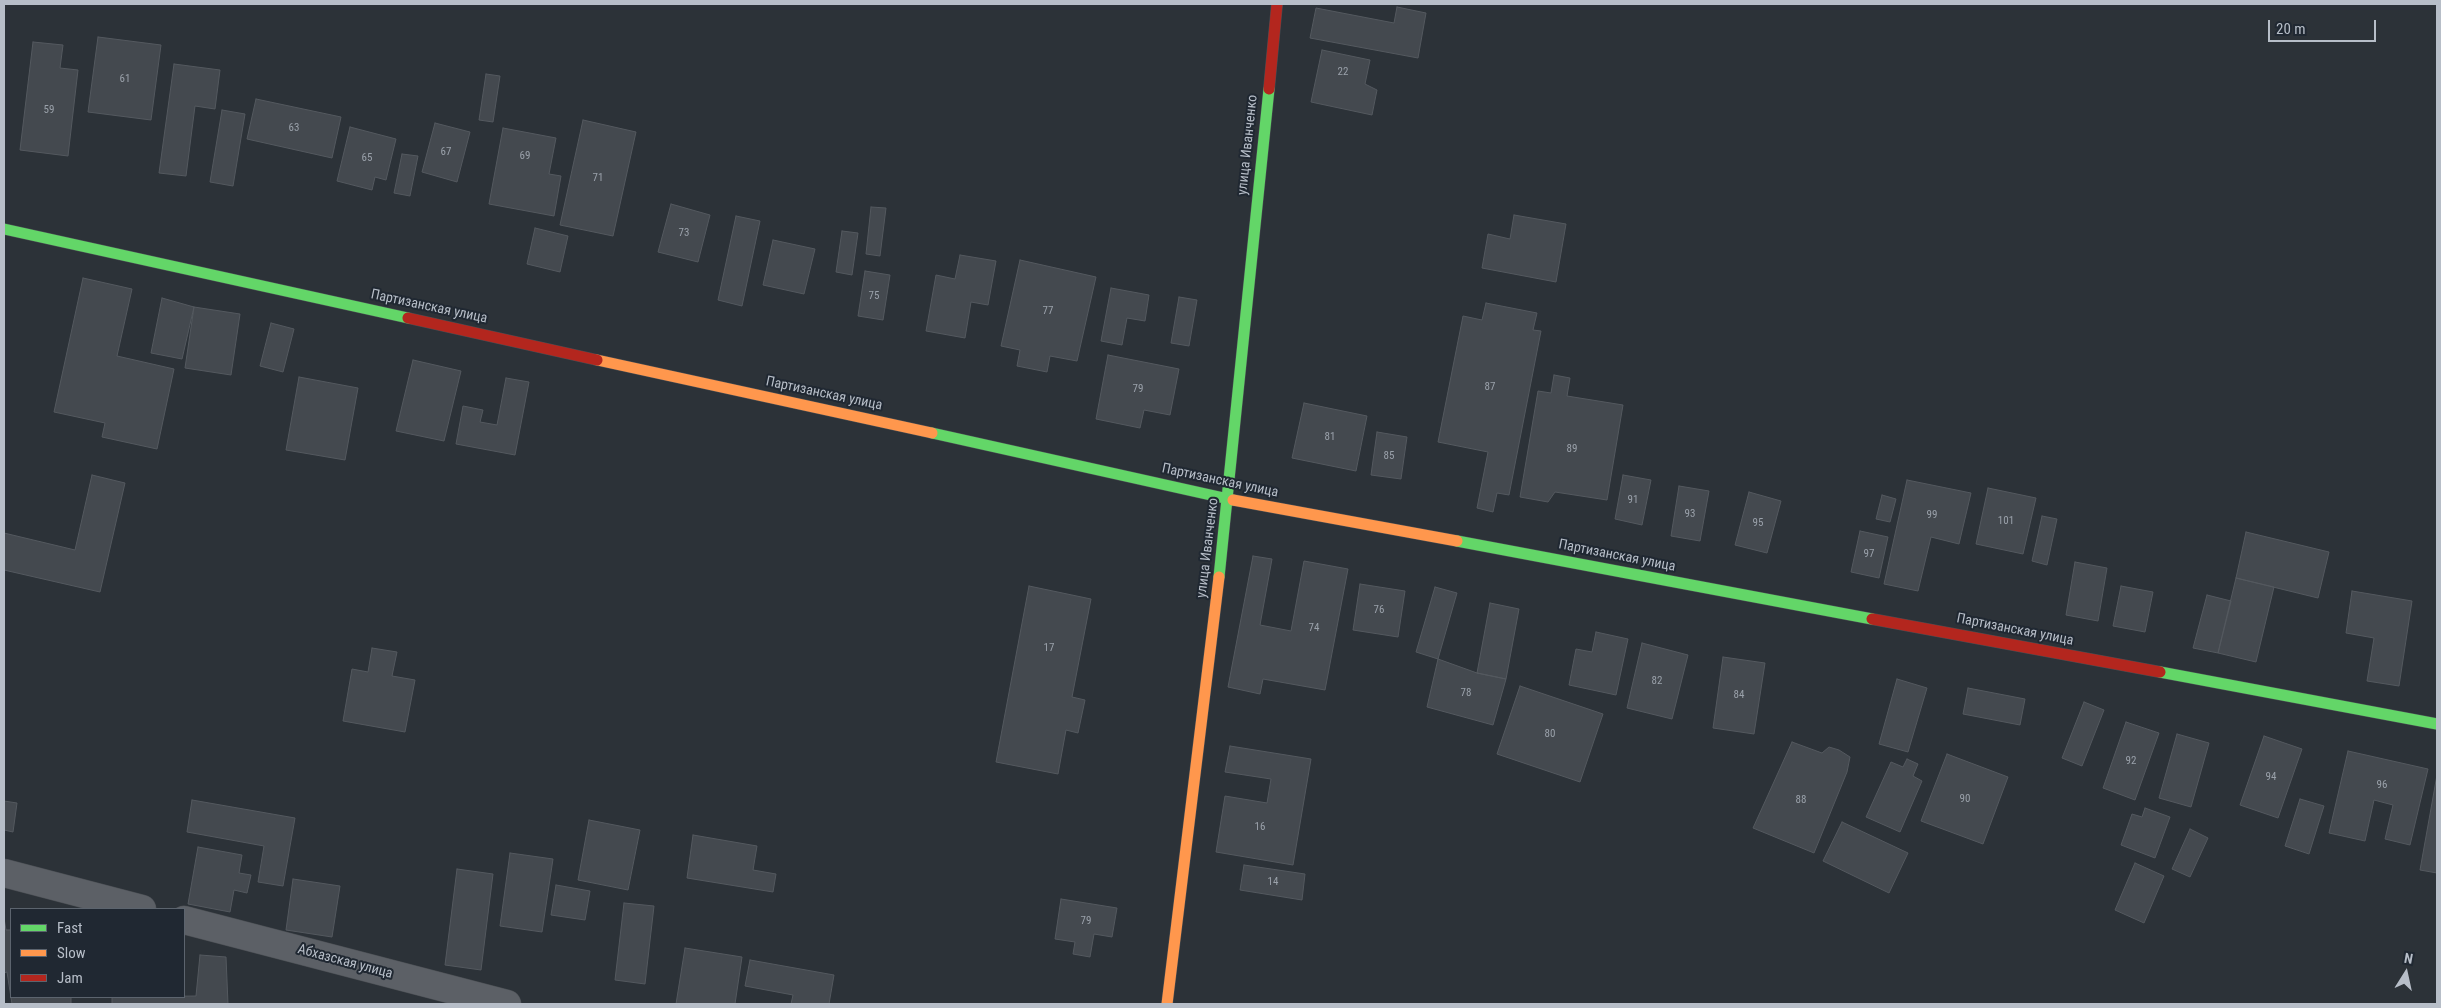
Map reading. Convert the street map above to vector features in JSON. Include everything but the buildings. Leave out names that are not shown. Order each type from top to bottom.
[{"type":"street","name":"улица Иванченко","points":[[1167,1004],[1230,499],[1277,4]]},
{"type":"street","name":"Партизанская улица","points":[[4,229],[1230,499],[2437,724]]},
{"type":"street","points":[[4,873],[138,908]]},
{"type":"street","name":"Абхазская улица","points":[[185,920],[507,1004]]},
{"type":"traffic: fast","points":[[1219,577],[1269,89]]},
{"type":"traffic: fast","points":[[4,229],[408,318]]},
{"type":"traffic: fast","points":[[932,433],[1233,500]]},
{"type":"traffic: fast","points":[[1457,541],[1872,619]]},
{"type":"traffic: fast","points":[[2160,672],[2437,724]]},
{"type":"traffic: slow","points":[[597,360],[932,433]]},
{"type":"traffic: slow","points":[[1233,500],[1457,541]]},
{"type":"traffic: slow","points":[[1167,1004],[1219,577]]},
{"type":"traffic: jam","points":[[1269,89],[1277,4]]},
{"type":"traffic: jam","points":[[408,318],[597,360]]},
{"type":"traffic: jam","points":[[1872,619],[2160,672]]}]
